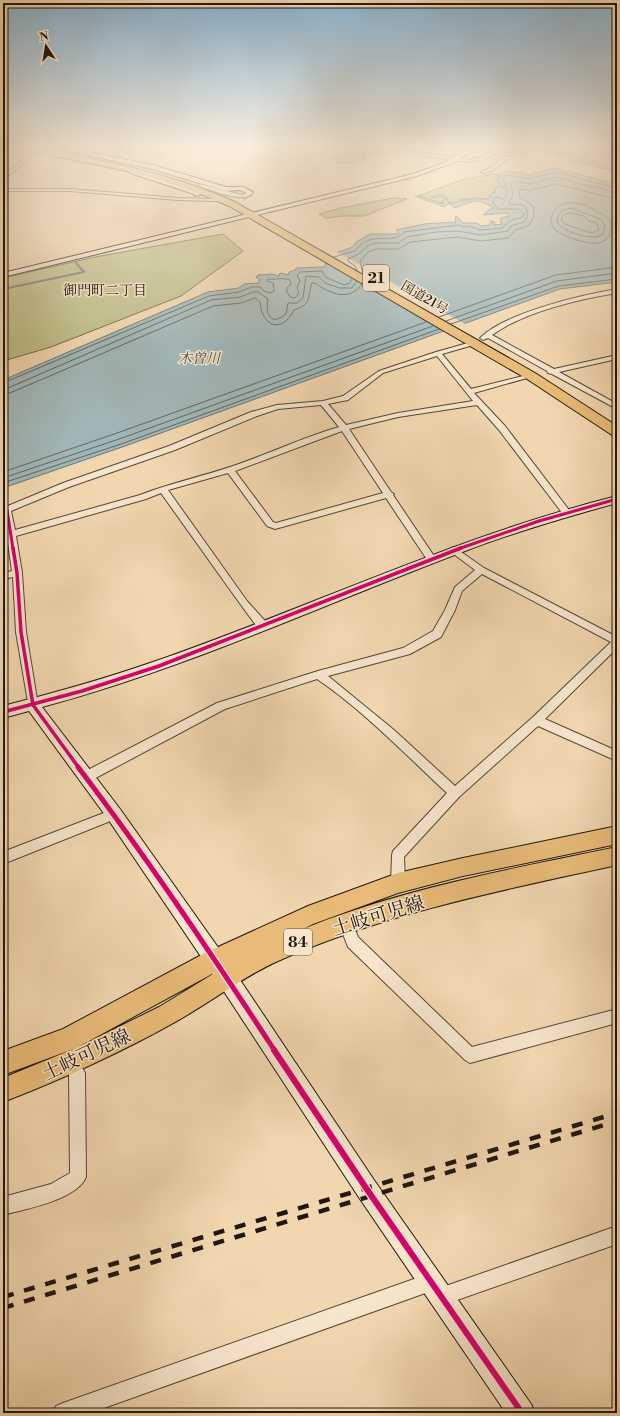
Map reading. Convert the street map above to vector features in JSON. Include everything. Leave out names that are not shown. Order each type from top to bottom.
[{"type":"highway","name":"国道21号","points":[[257,214],[542,374],[617,422]]},
{"type":"highway","name":"国道21号","points":[[542,374],[617,432]]},
{"type":"main road","name":"土岐可児線","points":[[3,1063],[69,1039],[220,969],[308,916],[398,883],[463,867],[617,836]]},
{"type":"main road","name":"土岐可児線","points":[[3,1090],[111,1044],[190,1002],[220,969],[268,955],[309,937],[394,908],[489,883],[617,856]]},
{"type":"street","points":[[3,262],[5,275],[261,213]]},
{"type":"street","points":[[522,1413],[366,1188],[220,969],[114,814],[33,705],[21,632],[17,573],[11,534],[5,510],[66,485],[172,448],[254,414],[277,407],[323,403],[345,398],[381,372],[438,353],[477,338],[502,326],[575,299],[617,292]]},
{"type":"street","points":[[477,338],[542,374],[617,407]]},
{"type":"street","points":[[438,353],[469,392],[502,428],[566,512]]},
{"type":"street","points":[[469,392],[617,357]]},
{"type":"street","points":[[11,534],[143,497],[163,489],[230,470],[270,456],[318,436],[390,417],[478,402]]},
{"type":"street","points":[[323,403],[345,429],[390,494],[431,559]]},
{"type":"street","points":[[230,470],[270,524],[275,526],[390,494]]},
{"type":"street","points":[[163,489],[262,625]]},
{"type":"street","points":[[3,712],[33,705],[160,666],[454,550],[566,512],[617,499]]},
{"type":"street","points":[[398,883],[398,855],[455,793],[537,720],[617,641],[481,570],[454,550]]},
{"type":"street","points":[[86,776],[221,706],[318,675],[406,651],[438,634],[450,610],[458,589],[481,570]]},
{"type":"street","points":[[3,576],[17,573]]},
{"type":"street","points":[[318,675],[333,685],[379,724],[455,793]]},
{"type":"street","points":[[537,720],[617,756]]},
{"type":"street","points":[[3,858],[114,814]]},
{"type":"street","points":[[346,924],[353,942],[470,1055],[617,1016]]},
{"type":"street","points":[[3,1206],[58,1190],[72,1183],[78,1177],[77,1073],[71,1061]]},
{"type":"street","points":[[63,1413],[436,1290],[617,1236]]},
{"type":"shaded area","points":[[371,213],[364,216],[326,218],[319,214]]},
{"type":"shaded area","points":[[223,234],[243,251],[181,296],[51,347],[3,361],[3,278],[95,257]]},
{"type":"water","name":"木曽川","points":[[485,213],[505,213],[483,215]]},
{"type":"water","name":"木曽川","points":[[506,213],[617,213],[617,282],[560,289],[125,446],[3,488],[3,380],[208,292],[239,288],[244,284],[259,283],[259,279],[256,277],[258,275],[272,274],[279,276],[280,273],[289,275],[289,272],[296,270],[295,269],[297,268],[324,267],[326,264],[324,262],[330,255],[353,247],[356,242],[370,234],[396,234],[399,233],[396,230],[424,224],[456,222],[456,216],[464,223],[477,223],[481,226],[489,225],[492,222],[490,221],[495,222],[493,225],[503,224],[500,222],[501,218],[510,216]]},
{"type":"pier","points":[[335,251],[467,325],[458,328],[328,254]]},
{"type":"waterway","points":[[3,289],[84,272],[76,263]]},
{"type":"railway","points":[[3,1297],[617,1113]]},
{"type":"railway","points":[[3,1308],[617,1121]]},
{"type":"cycle path","points":[[3,712],[82,691],[159,666],[462,548],[539,521],[617,499]]},
{"type":"cycle path","points":[[7,510],[17,573],[21,632],[33,705],[114,814],[215,960],[366,1188],[522,1413]]},
{"type":"district","name":"御門町二丁目","points":[[105,290]]}]
